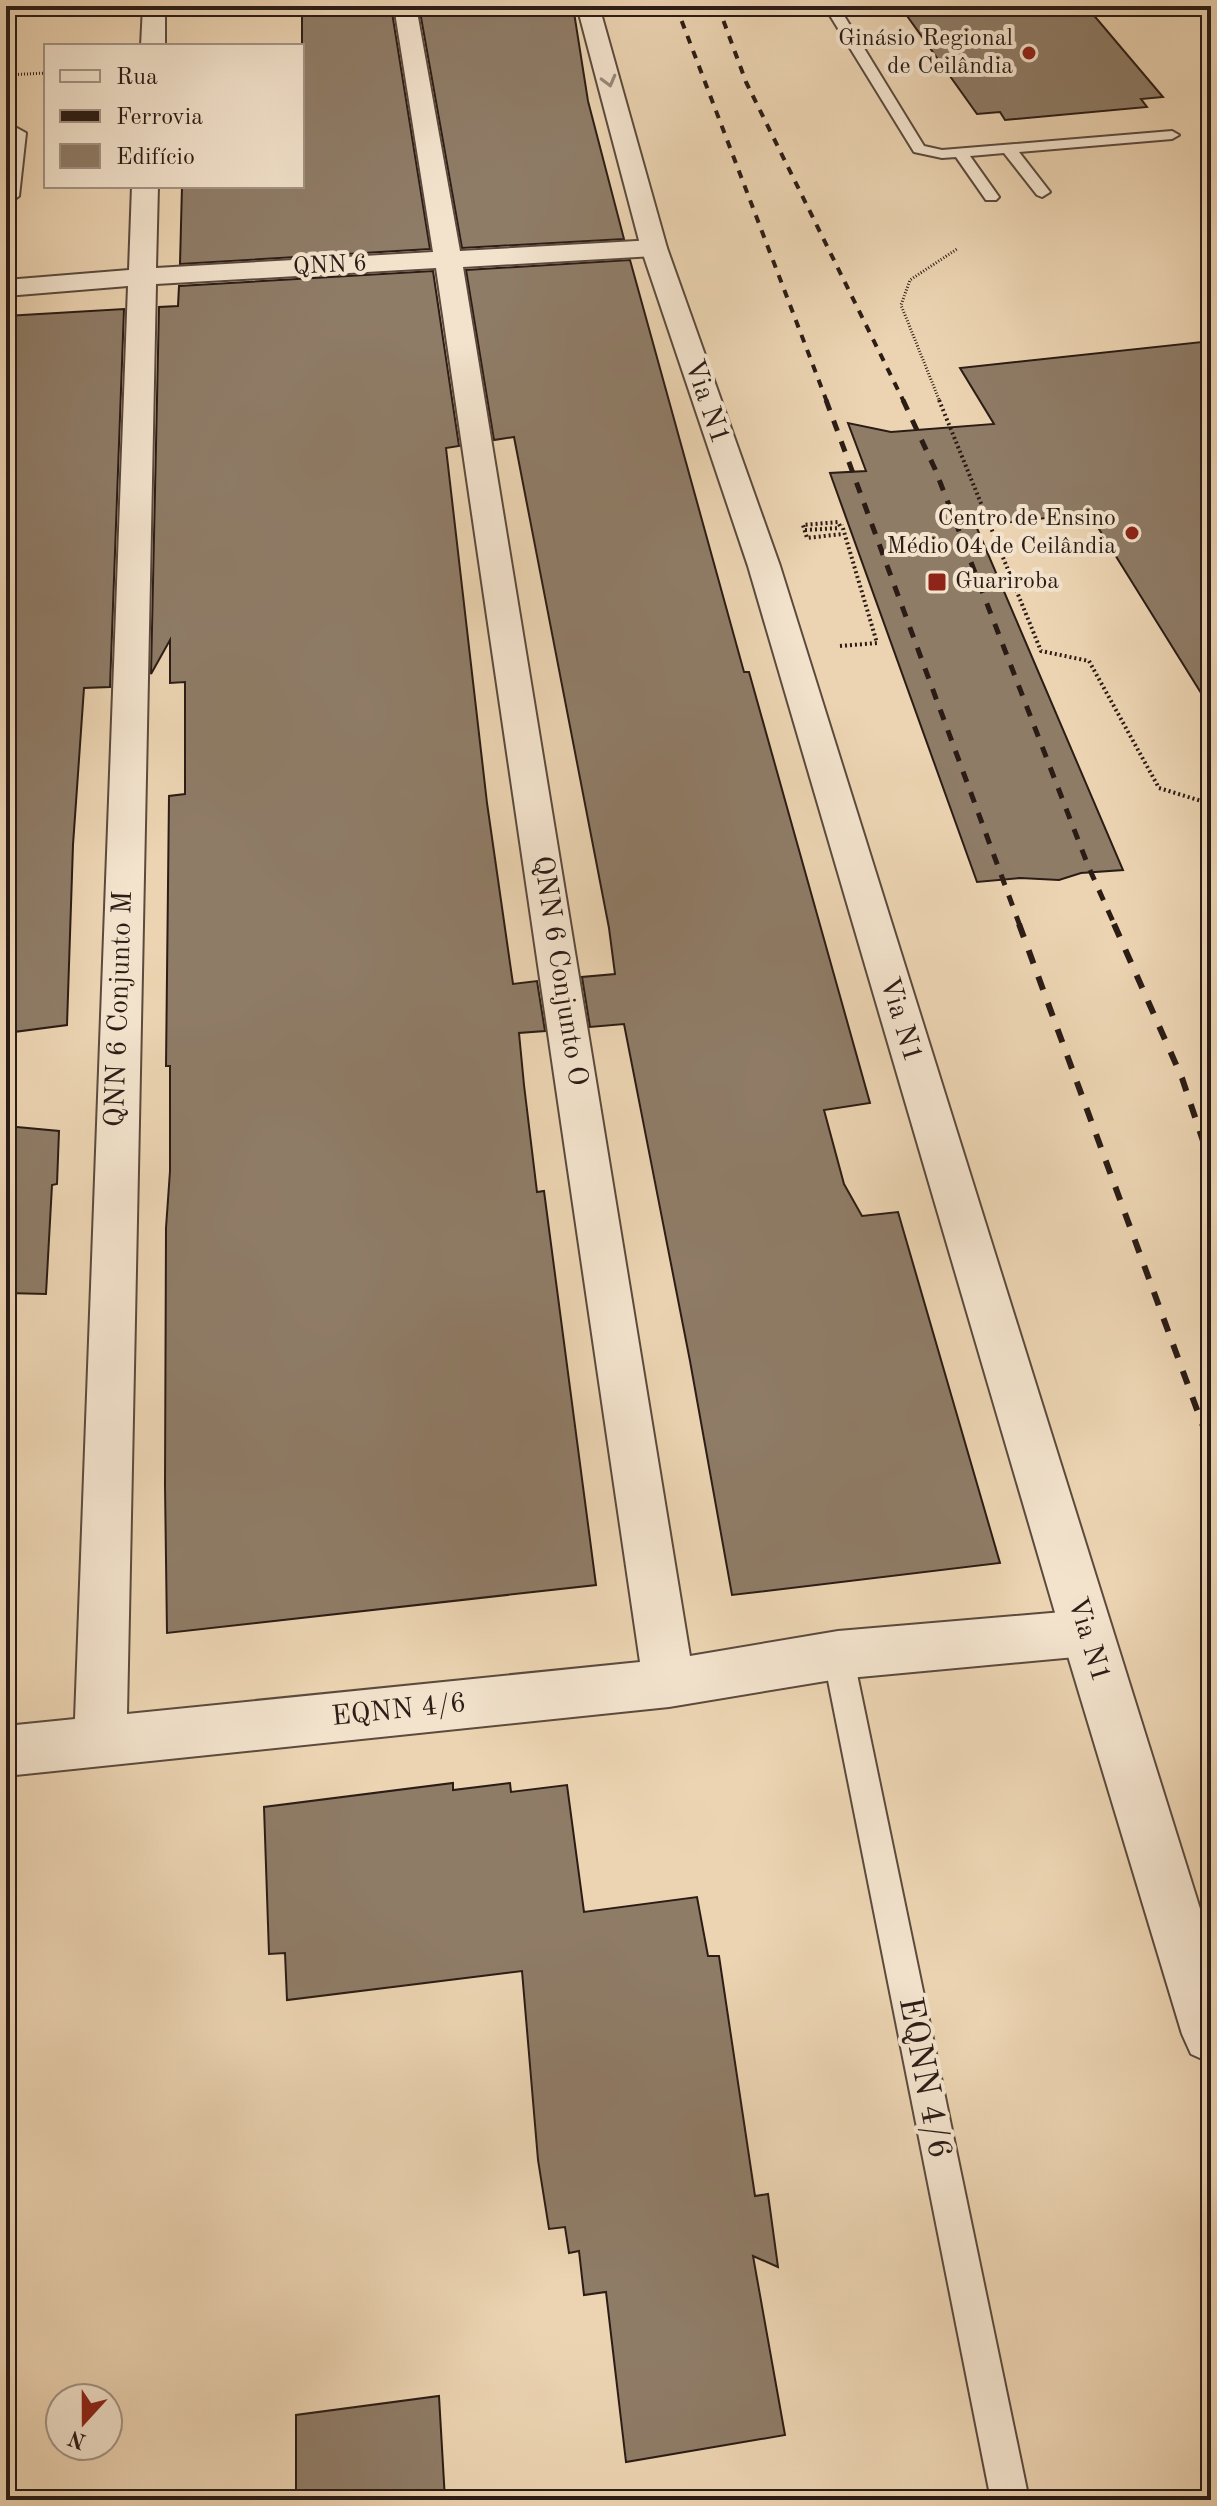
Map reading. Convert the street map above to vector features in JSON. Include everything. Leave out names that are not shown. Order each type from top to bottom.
[{"type":"street","points":[[153,44],[154,6]]},
{"type":"street","name":"QNN 6 Conjunto O","points":[[405,6],[448,259],[669,1683]]},
{"type":"street","name":"Via N1","points":[[588,6],[654,248],[764,566],[1086,1633],[1211,2034]]},
{"type":"street","name":"QNN 6 Conjunto M","points":[[100,1741],[145,188]]},
{"type":"street","name":"QNN 6","points":[[6,288],[140,277],[654,248]]},
{"type":"street","name":"EQNN 4/6","points":[[6,1751],[669,1683],[838,1655],[1086,1633]]},
{"type":"lane","points":[[833,9],[919,149],[931,153],[960,152],[1172,135]]},
{"type":"lane","points":[[6,126],[19,133],[11,196],[6,201]]},
{"type":"lane","points":[[1008,148],[1042,192]]},
{"type":"lane","points":[[960,152],[991,197]]},
{"type":"lane","name":"EQNN 4/6","points":[[838,1655],[1010,2500]]},
{"type":"path","points":[[6,75],[44,73]]},
{"type":"path","points":[[957,249],[910,280],[901,305],[1041,651],[1089,661],[1159,788],[1211,804]]},
{"type":"path","points":[[788,649],[877,643],[841,526],[804,528]]},
{"type":"path","points":[[807,538],[842,534]]},
{"type":"building","points":[[302,6],[391,6],[430,249],[180,264],[182,188],[304,188]]},
{"type":"building","points":[[419,6],[573,6],[588,101],[624,239],[462,248]]},
{"type":"building","name":"Ginásio Regional de Ceilândia","points":[[900,6],[1086,6],[1163,97],[1141,99],[1147,107],[1005,120],[1000,112],[977,114]]},
{"type":"building","points":[[630,260],[744,672],[749,672],[870,1103],[824,1110],[844,1184],[862,1216],[898,1212],[1000,1563],[732,1595],[624,1024],[590,1027],[582,977],[615,974],[609,928],[514,437],[494,440],[466,270]]},
{"type":"building","points":[[433,271],[459,446],[446,448],[487,803],[513,984],[537,981],[545,1031],[519,1033],[537,1192],[544,1191],[596,1585],[167,1633],[169,796],[185,794],[185,682],[170,683],[170,640],[151,674],[159,307],[178,306],[179,286]]},
{"type":"building","points":[[124,309],[110,687],[84,688],[73,845],[67,1025],[6,1033],[6,316]]},
{"type":"building","points":[[1211,341],[1211,709],[1089,513],[976,526],[1123,870],[1081,873],[1059,880],[1020,878],[977,882],[830,473],[866,471],[848,423],[891,432],[994,424],[960,368]]},
{"type":"building","points":[[6,1126],[59,1131],[57,1184],[52,1185],[46,1294],[6,1293]]},
{"type":"building","points":[[453,1783],[453,1790],[510,1783],[511,1792],[567,1785],[584,1912],[697,1897],[708,1956],[719,1956],[755,2196],[768,2194],[778,2267],[753,2256],[785,2435],[626,2462],[606,2292],[584,2295],[579,2251],[569,2253],[565,2227],[549,2229],[538,2160],[522,1971],[287,2000],[285,1953],[269,1954],[264,1807]]},
{"type":"building","points":[[439,2396],[445,2500],[296,2500],[296,2415]]},
{"type":"railway","points":[[676,6],[827,402]]},
{"type":"railway","points":[[718,6],[746,82],[904,402]]},
{"type":"railway","points":[[826,400],[1020,926]]},
{"type":"railway","points":[[903,400],[935,469],[1089,868],[1115,926]]},
{"type":"railway","points":[[1019,924],[1211,1448]]},
{"type":"railway","points":[[1114,924],[1182,1078],[1211,1165]]},
{"type":"place","name":"Ginásio Regional de Ceilândia","points":[[1029,53]]},
{"type":"place","name":"Centro de Ensino Médio 04 de Ceilândia","points":[[1132,533]]},
{"type":"place","name":"Guariroba","points":[[937,582]]}]
